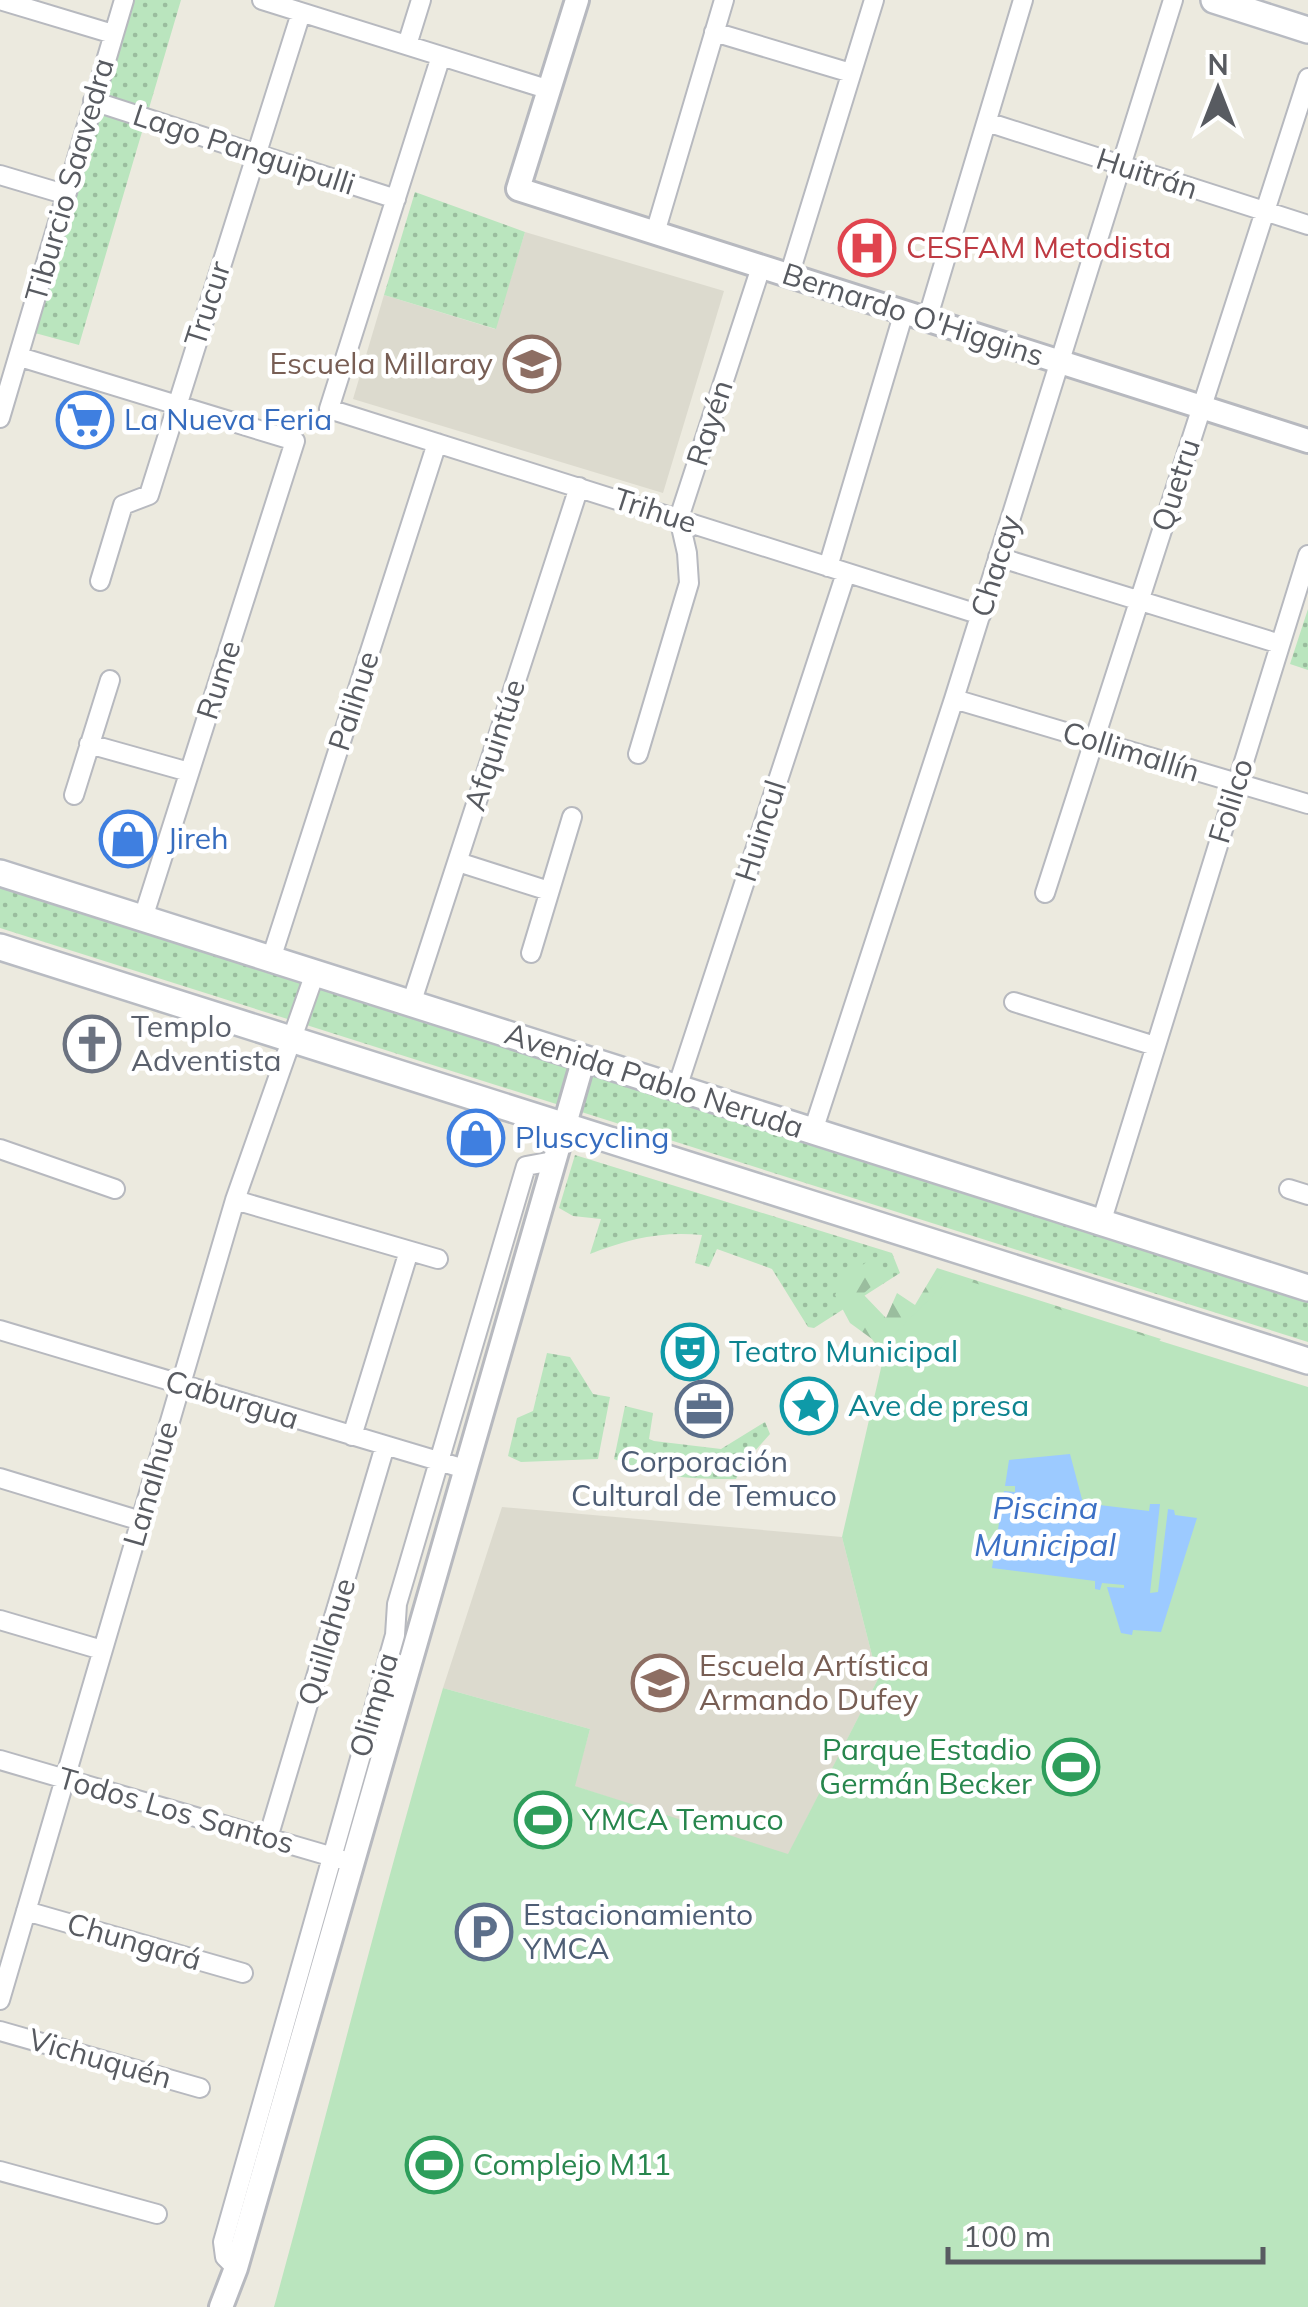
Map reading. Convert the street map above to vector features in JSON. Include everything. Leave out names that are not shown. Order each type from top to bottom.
[{"type":"main road","points":[[1214,0],[1308,30]]},
{"type":"main road","points":[[1261,0],[1308,14]]},
{"type":"main road","name":"Avenida Pablo Neruda","points":[[0,873],[1308,1288]]},
{"type":"main road","points":[[0,946],[1308,1361]]},
{"type":"street","points":[[0,0],[113,34]]},
{"type":"street","name":"Tiburcio Saavedra","points":[[0,418],[124,0]]},
{"type":"street","points":[[407,45],[421,0]]},
{"type":"street","points":[[271,1],[550,90],[577,0]]},
{"type":"street","points":[[655,232],[724,0]]},
{"type":"street","points":[[789,276],[874,0]]},
{"type":"street","points":[[927,320],[1023,0]]},
{"type":"street","name":"Chacay","points":[[813,1131],[954,699],[1173,0]]},
{"type":"street","name":"Trucur","points":[[100,580],[123,506],[149,495],[302,12]]},
{"type":"street","points":[[714,32],[851,73]]},
{"type":"street","points":[[396,199],[441,56]]},
{"type":"street","name":"Quetru","points":[[1045,893],[1308,78]]},
{"type":"street","name":"Bernardo O'Higgins","points":[[550,90],[518,189],[1308,441]]},
{"type":"street","name":"Lago Panguipulli","points":[[93,100],[396,199]]},
{"type":"street","name":"Huitrán","points":[[986,122],[1308,225]]},
{"type":"street","points":[[0,174],[64,194]]},
{"type":"street","name":"Trihue","points":[[396,199],[329,409],[980,615]]},
{"type":"street","name":"Rayén","points":[[638,754],[689,583],[688,553],[679,518],[761,267]]},
{"type":"street","points":[[828,567],[904,312]]},
{"type":"street","points":[[20,356],[177,403]]},
{"type":"street","name":"Rume","points":[[143,918],[296,441],[177,403]]},
{"type":"street","name":"Palihue","points":[[271,959],[437,443]]},
{"type":"street","name":"Afquintúe","points":[[411,1004],[579,487]]},
{"type":"street","name":"Folilco","points":[[1102,1223],[1308,555]]},
{"type":"street","points":[[998,557],[1280,644]]},
{"type":"street","name":"Huincul","points":[[677,1088],[846,573]]},
{"type":"street","points":[[74,795],[110,680]]},
{"type":"street","name":"Collimallín","points":[[954,699],[1308,804]]},
{"type":"street","points":[[89,744],[190,772]]},
{"type":"street","points":[[531,953],[572,817]]},
{"type":"street","points":[[458,862],[549,891]]},
{"type":"street","name":"Lanalhue","points":[[0,2000],[235,1200],[315,973]]},
{"type":"street","points":[[1014,1002],[1155,1046]]},
{"type":"street","name":"Olimpia","points":[[341,1860],[465,1469],[584,1058]]},
{"type":"street","points":[[0,1149],[115,1189]]},
{"type":"street","name":"Olimpia","points":[[220,2307],[236,2268],[341,1860],[395,1635],[397,1604],[526,1166],[554,1161]]},
{"type":"street","points":[[235,1200],[438,1259]]},
{"type":"street","points":[[352,1436],[410,1251]]},
{"type":"street","name":"Caburgua","points":[[0,1330],[465,1469]]},
{"type":"street","name":"Quillahue","points":[[268,1838],[386,1446]]},
{"type":"street","points":[[0,1478],[140,1521]]},
{"type":"street","points":[[0,1620],[102,1650]]},
{"type":"street","name":"Todos Los Santos","points":[[0,1760],[341,1860]]},
{"type":"street","name":"Chungará","points":[[26,1911],[242,1973]]},
{"type":"street","name":"Vichuquén","points":[[0,2031],[200,2088]]},
{"type":"street","points":[[0,2170],[157,2214]]},
{"type":"shaded area","name":"Escuela Millaray","points":[[525,232],[724,291],[663,493],[353,399],[384,295],[495,329]]},
{"type":"shaded area","name":"Escuela Artística Armando Dufey","points":[[502,1507],[842,1537],[878,1679],[788,1855],[574,1786],[590,1729],[443,1688]]},
{"type":"green space","points":[[133,0],[181,0],[79,345],[35,333]]},
{"type":"green space","points":[[415,192],[525,232],[496,329],[384,295]]},
{"type":"green space","points":[[1308,609],[1308,670],[1290,664]]},
{"type":"green space","points":[[0,883],[1308,1297],[1308,1342],[0,928]]},
{"type":"green space","points":[[575,1155],[892,1253],[900,1273],[814,1328],[808,1327],[772,1269],[717,1249],[709,1267],[695,1263],[702,1235],[645,1237],[590,1254],[601,1219],[573,1216],[559,1208]]},
{"type":"green space","points":[[872,1258],[881,1278],[863,1294],[886,1318],[897,1293],[915,1305],[937,1268],[1161,1339],[1129,1373],[904,1388],[872,1339],[850,1323],[835,1295],[845,1278]]},
{"type":"green space","name":"Parque Estadio Germán Becker","points":[[952,1276],[1308,1387],[1308,2307],[274,2307],[443,1688],[590,1729],[575,1786],[788,1854],[878,1679],[842,1537],[887,1342]]},
{"type":"green space","points":[[547,1353],[570,1357],[593,1394],[610,1397],[598,1459],[521,1462],[508,1456],[517,1418],[533,1411]]},
{"type":"green space","points":[[625,1406],[653,1413],[649,1439],[654,1441],[721,1449],[765,1422],[770,1434],[736,1479],[659,1474],[614,1459]]},
{"type":"water","name":"Piscina Municipal","points":[[1070,1454],[1083,1503],[1149,1511],[1150,1504],[1160,1504],[1150,1593],[1158,1592],[1168,1509],[1174,1510],[1175,1515],[1197,1518],[1161,1632],[1121,1633],[1107,1587],[1124,1585],[1102,1583],[1100,1590],[1095,1589],[1095,1581],[992,1568],[1004,1491],[1015,1492],[1015,1486],[1005,1486],[1009,1460]]},
{"type":"place","name":"CESFAM Metodista","points":[[867,248]]},
{"type":"place","name":"Escuela Millaray","points":[[532,364]]},
{"type":"place","name":"La Nueva Feria","points":[[85,420]]},
{"type":"place","name":"Jireh","points":[[128,839]]},
{"type":"place","name":"Templo Adventista","points":[[92,1044]]},
{"type":"place","name":"Pluscycling","points":[[476,1138]]},
{"type":"place","name":"Teatro Municipal","points":[[690,1352]]},
{"type":"place","name":"Ave de presa","points":[[809,1406]]},
{"type":"place","name":"Corporación Cultural de Temuco","points":[[704,1409]]},
{"type":"place","name":"Escuela Artística Armando Dufey","points":[[660,1683]]},
{"type":"place","name":"Parque Estadio Germán Becker","points":[[1071,1767]]},
{"type":"place","name":"YMCA Temuco","points":[[543,1820]]},
{"type":"place","name":"Estacionamiento YMCA","points":[[484,1932]]},
{"type":"place","name":"Complejo M11","points":[[434,2165]]}]
